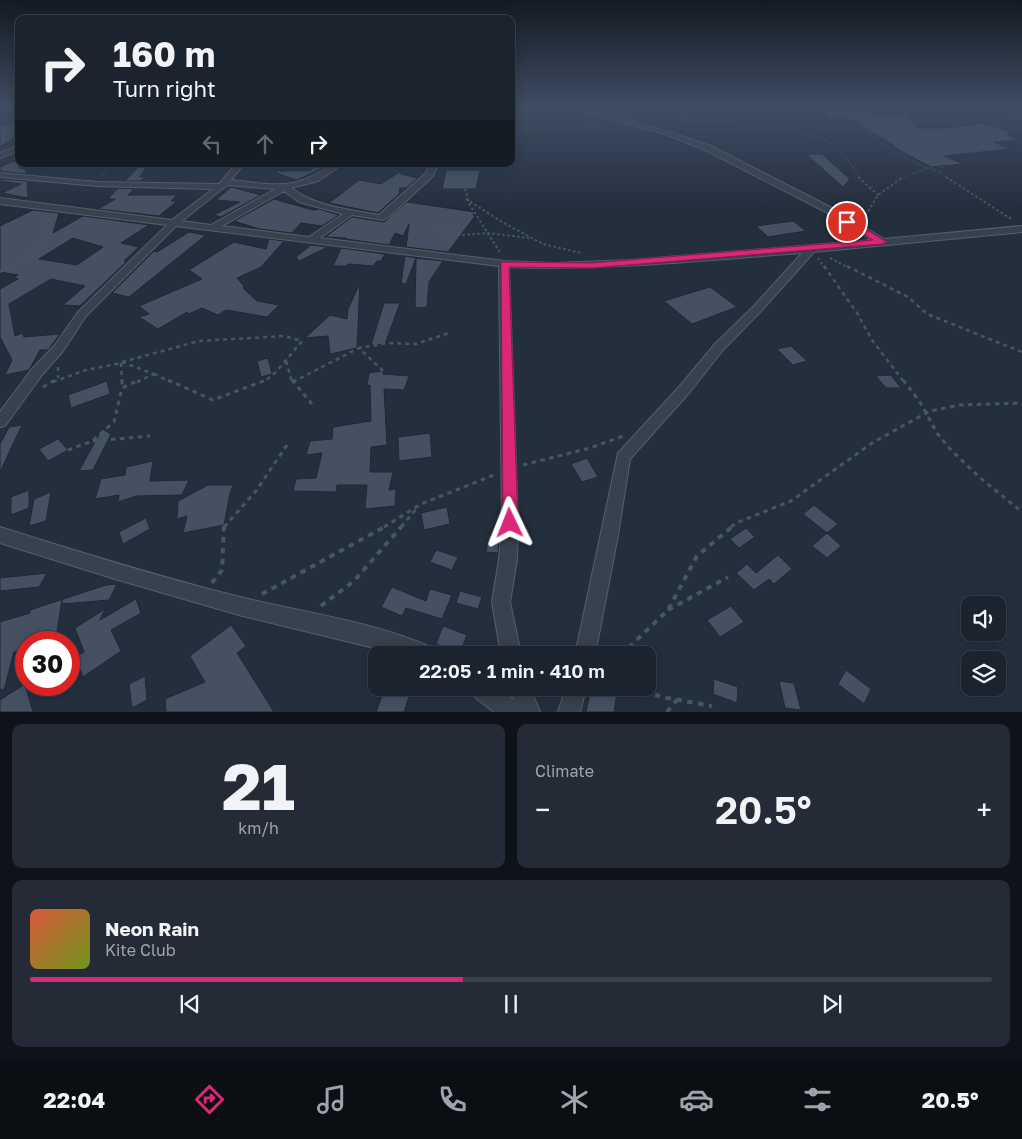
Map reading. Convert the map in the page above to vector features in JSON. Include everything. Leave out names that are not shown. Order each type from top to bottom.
[{"type":"street","points":[[687,140],[708,148],[829,210],[882,242]]},
{"type":"street","points":[[0,156],[15,148]]},
{"type":"street","points":[[0,422],[37,372],[59,348],[82,314],[175,222],[222,184],[237,167]]},
{"type":"street","points":[[0,175],[97,184],[222,184],[284,187],[315,179],[334,167]]},
{"type":"street","points":[[284,187],[302,200],[323,207],[376,218],[384,216],[430,174],[433,167]]},
{"type":"street","points":[[214,227],[284,187]]},
{"type":"street","points":[[0,201],[504,264],[592,265],[810,249],[1022,229]]},
{"type":"street","points":[[311,240],[350,212]]},
{"type":"street","points":[[587,646],[610,535],[623,457],[684,390],[719,347],[758,308],[810,249]]},
{"type":"street","points":[[504,264],[510,523],[508,559],[501,602],[509,646]]},
{"type":"street","points":[[0,535],[202,596],[406,646]]},
{"type":"street","points":[[490,696],[513,712]]},
{"type":"street","points":[[523,696],[530,712]]},
{"type":"street","points":[[569,712],[574,696]]},
{"type":"path","points":[[823,140],[831,143],[846,158],[856,175],[878,196]]},
{"type":"path","points":[[875,140],[897,156],[927,168]]},
{"type":"path","points":[[941,173],[950,147],[965,143],[965,140]]},
{"type":"path","points":[[858,228],[878,196],[903,177],[931,167],[1014,220]]},
{"type":"path","points":[[465,189],[466,199],[500,249],[504,264]]},
{"type":"path","points":[[466,199],[542,244],[585,254]]},
{"type":"path","points":[[0,272],[38,249],[44,238],[43,226],[58,208]]},
{"type":"path","points":[[433,229],[462,235],[488,232],[531,238]]},
{"type":"path","points":[[810,249],[908,297],[927,314],[1022,352]]},
{"type":"path","points":[[810,249],[857,314],[872,340],[920,402],[924,414],[939,436],[957,455],[1022,512]]},
{"type":"path","points":[[292,382],[359,348],[387,343],[416,344],[449,333]]},
{"type":"path","points":[[58,378],[200,341],[284,336],[302,341],[296,345],[286,361],[265,381],[213,400],[154,374],[121,362]]},
{"type":"path","points":[[359,348],[383,372]]},
{"type":"path","points":[[286,361],[292,382],[312,404]]},
{"type":"path","points":[[92,441],[114,422],[122,388],[121,362]]},
{"type":"path","points":[[122,388],[154,374]]},
{"type":"path","points":[[668,610],[697,556],[736,523],[791,501],[872,443],[930,411],[960,405],[1022,403]]},
{"type":"path","points":[[239,606],[373,534],[421,504],[508,469],[590,448],[626,435]]},
{"type":"path","points":[[68,450],[92,441],[150,436]]},
{"type":"path","points":[[202,596],[222,570],[224,525],[256,491],[290,442]]},
{"type":"path","points":[[302,621],[354,581],[421,504]]},
{"type":"path","points":[[630,646],[668,610],[728,577]]},
{"type":"path","points":[[656,694],[712,706]]},
{"type":"path","points":[[667,712],[676,700]]},
{"type":"building","points":[[0,140],[10,140],[0,147]]},
{"type":"building","points":[[886,140],[1016,140],[994,142],[1010,149],[944,156],[964,164],[931,167],[892,146],[895,146]]},
{"type":"building","points":[[806,154],[822,154],[850,179],[843,187]]},
{"type":"building","points":[[15,161],[15,167],[26,169],[26,174],[0,171],[0,167]]},
{"type":"building","points":[[138,167],[146,167],[140,177],[145,177],[141,181],[125,181]]},
{"type":"building","points":[[314,167],[325,167],[297,180],[276,173],[277,171],[310,171]]},
{"type":"building","points":[[446,170],[480,170],[476,189],[442,189]]},
{"type":"building","points":[[401,171],[401,174],[418,178],[406,188],[400,188],[399,194],[378,213],[329,203],[359,180],[381,184]]},
{"type":"building","points":[[0,179],[27,181],[28,198],[2,193],[21,184],[0,181]]},
{"type":"building","points":[[231,187],[261,195],[221,217],[214,215],[240,202],[216,200]]},
{"type":"building","points":[[118,188],[134,189],[128,195],[177,195],[171,201],[177,201],[159,216],[98,209],[115,199],[108,199]]},
{"type":"building","points":[[274,199],[339,215],[322,226],[301,223],[292,233],[259,229],[234,221]]},
{"type":"building","points":[[407,202],[475,212],[473,215],[475,216],[448,252],[406,247],[409,224],[403,236],[395,233],[389,245],[346,238],[325,237],[352,217],[384,222]]},
{"type":"building","points":[[33,210],[59,213],[53,233],[83,216],[149,225],[121,243],[139,247],[80,306],[63,305],[85,286],[51,279],[9,304],[15,336],[22,333],[24,337],[60,334],[48,350],[40,350],[29,370],[5,375],[12,360],[0,337],[0,289],[18,279],[14,278],[18,275],[0,272],[0,226]],"holes":[[[73,238],[103,247],[77,265],[39,259]]]},
{"type":"building","points":[[793,221],[806,231],[768,237],[756,226]]},
{"type":"building","points":[[189,232],[206,235],[129,297],[112,293],[154,251],[157,252]]},
{"type":"building","points":[[269,239],[284,241],[261,267],[237,278],[244,286],[243,288],[257,301],[279,305],[267,317],[226,310],[218,315],[202,308],[189,314],[187,312],[158,329],[139,317],[149,314],[139,306],[202,279],[189,270],[234,242],[266,249]]},
{"type":"building","points":[[311,245],[328,247],[299,261],[296,257]]},
{"type":"building","points":[[341,248],[385,254],[381,261],[377,261],[373,266],[348,264],[347,266],[333,266]]},
{"type":"building","points":[[405,256],[416,258],[406,284],[401,283]]},
{"type":"building","points":[[416,258],[443,261],[429,282],[427,307],[415,308]]},
{"type":"building","points":[[360,283],[357,348],[330,354],[328,336],[305,338],[330,315],[347,319],[348,309]]},
{"type":"building","points":[[710,287],[737,307],[692,324],[664,301]]},
{"type":"building","points":[[384,303],[400,303],[385,344],[371,345]]},
{"type":"building","points":[[791,346],[807,361],[793,365],[777,349]]},
{"type":"building","points":[[268,358],[272,374],[261,377],[257,361]]},
{"type":"building","points":[[383,371],[383,374],[409,376],[404,390],[384,389],[387,445],[371,447],[370,472],[393,472],[389,490],[396,489],[395,506],[365,509],[367,485],[337,485],[336,492],[293,491],[296,479],[316,478],[322,453],[306,455],[310,441],[332,439],[333,427],[371,421],[370,385],[367,386],[369,373]]},
{"type":"building","points":[[891,375],[901,388],[886,388],[876,376]]},
{"type":"building","points":[[107,381],[110,394],[71,408],[68,395]]},
{"type":"building","points":[[22,425],[0,472],[0,444],[9,427]]},
{"type":"building","points":[[102,429],[111,434],[93,470],[79,471]]},
{"type":"building","points":[[430,433],[432,457],[399,461],[398,437]]},
{"type":"building","points":[[58,439],[68,450],[48,461],[39,449]]},
{"type":"building","points":[[587,458],[598,477],[582,482],[571,464]]},
{"type":"building","points":[[153,461],[150,481],[189,480],[182,495],[136,496],[118,502],[119,495],[95,499],[101,479],[125,475],[126,467]]},
{"type":"building","points":[[208,485],[233,485],[224,525],[183,533],[187,516],[177,519],[178,501]]},
{"type":"building","points":[[29,490],[29,508],[11,515],[11,497]]},
{"type":"building","points":[[51,492],[46,521],[29,526],[34,499]]},
{"type":"building","points":[[814,505],[838,524],[827,533],[803,514]]},
{"type":"building","points":[[447,507],[450,524],[424,530],[421,513]]},
{"type":"building","points":[[146,518],[150,529],[123,544],[119,532]]},
{"type":"building","points":[[746,528],[755,537],[739,548],[730,539]]},
{"type":"building","points":[[827,533],[841,546],[827,558],[812,546]]},
{"type":"building","points":[[489,535],[499,536],[498,553],[486,552]]},
{"type":"building","points":[[436,550],[458,557],[452,570],[430,562]]},
{"type":"building","points":[[778,555],[792,569],[774,584],[769,579],[754,590],[736,573],[747,564],[756,573]]},
{"type":"building","points":[[47,573],[39,587],[0,591],[0,578]]},
{"type":"building","points":[[117,584],[109,600],[62,604],[62,600],[57,631],[15,631],[15,652],[4,690],[0,689],[0,622],[30,613],[30,610],[106,585]]},
{"type":"building","points":[[392,587],[426,601],[430,589],[452,595],[442,619],[406,608],[402,616],[381,607]]},
{"type":"building","points":[[460,591],[482,597],[478,609],[456,603]]},
{"type":"building","points":[[136,599],[141,613],[111,630],[121,651],[83,677],[80,670],[80,654],[84,652],[80,641],[80,631],[76,631],[75,628],[105,609],[100,620]]},
{"type":"building","points":[[731,606],[744,622],[720,637],[707,620]]},
{"type":"building","points":[[231,625],[246,646],[237,653],[274,712],[166,712],[165,699],[205,682],[190,656]]},
{"type":"building","points":[[443,626],[467,635],[463,646],[441,646],[436,644]]},
{"type":"building","points":[[846,670],[871,689],[864,704],[838,684]]},
{"type":"building","points":[[145,676],[147,700],[132,708],[129,684]]},
{"type":"building","points":[[714,679],[738,687],[737,703],[713,694]]},
{"type":"building","points":[[779,681],[794,683],[801,710],[785,708]]},
{"type":"building","points":[[15,690],[15,696],[28,696],[33,712],[0,712],[0,700]]},
{"type":"building","points":[[382,696],[409,696],[404,712],[376,712]]},
{"type":"building","points":[[589,696],[616,696],[614,712],[586,712]]},
{"type":"route","points":[[510,523],[504,264],[555,266],[631,263],[882,242],[847,222]]}]
